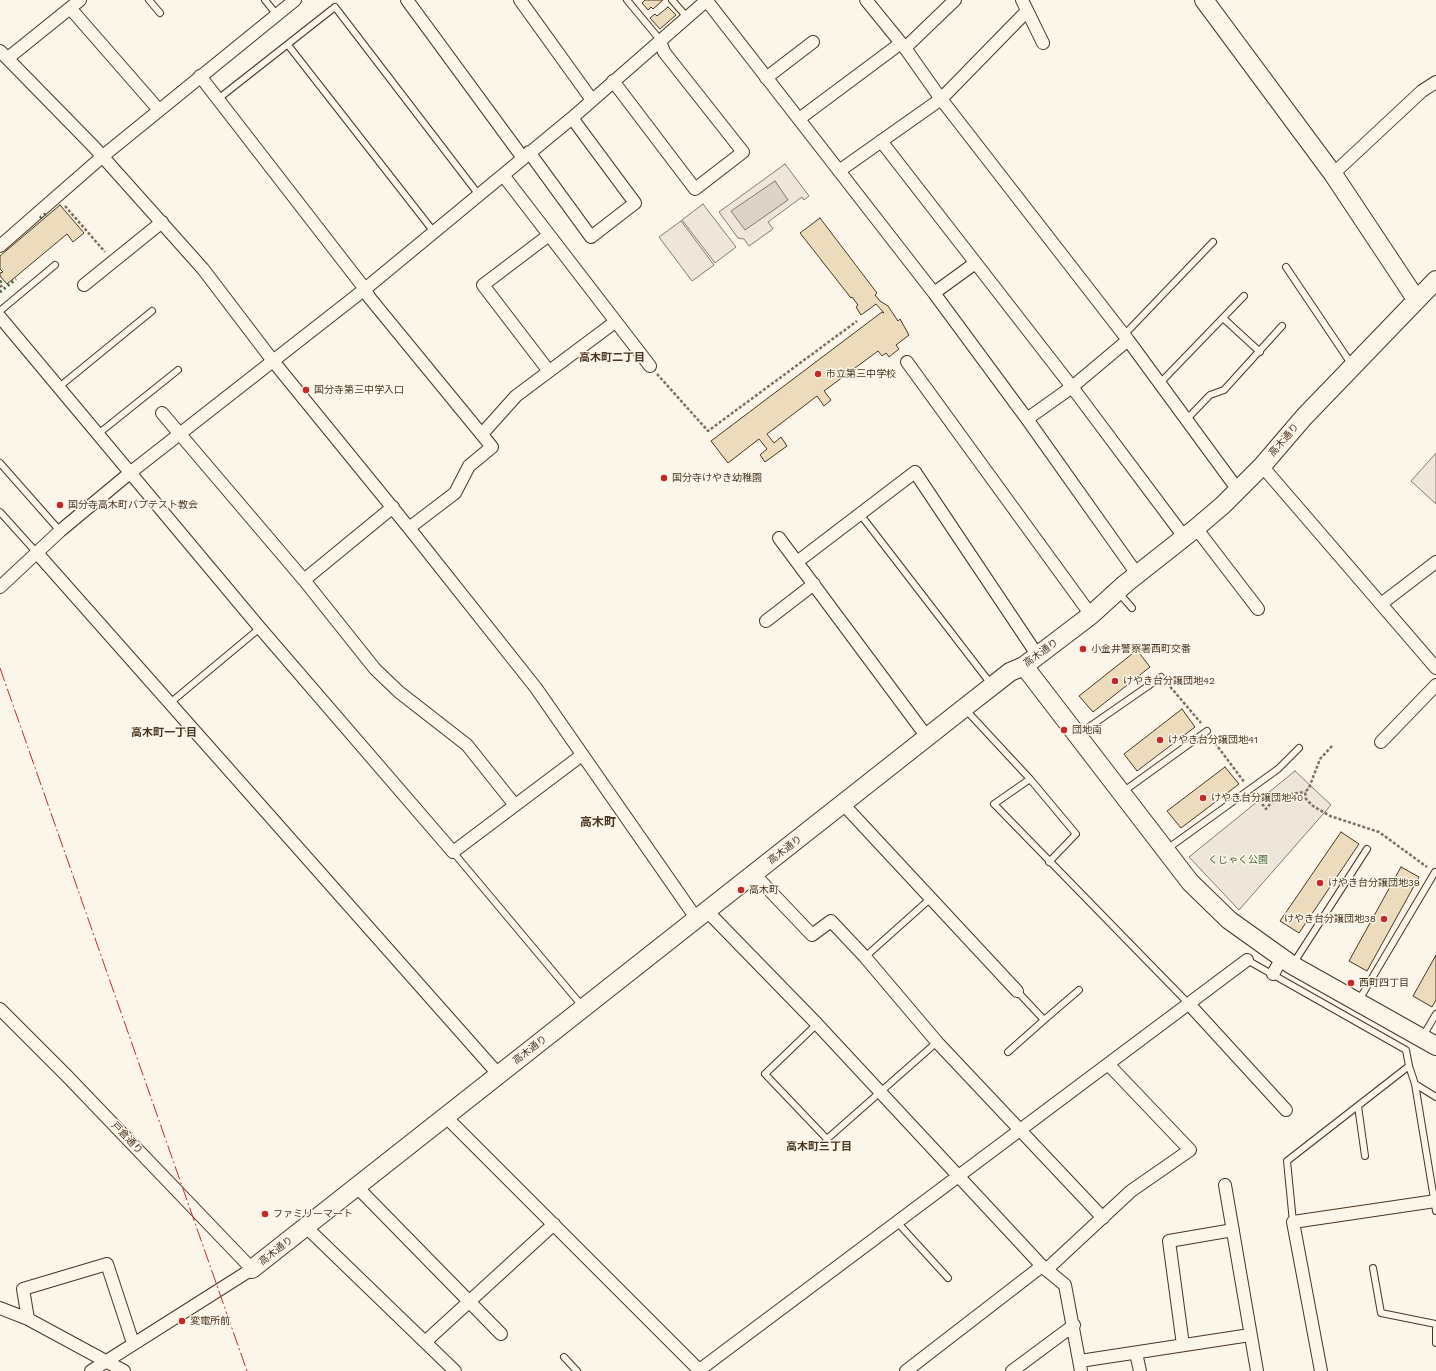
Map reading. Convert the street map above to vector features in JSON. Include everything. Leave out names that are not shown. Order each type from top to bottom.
[{"type":"street","points":[[80,0],[4,54],[103,156],[203,269],[273,361],[393,507],[536,688],[582,754],[701,914],[817,1024],[957,1177],[1044,1268],[1065,1285],[1074,1325],[1080,1366],[1136,1353],[1250,1335]]},
{"type":"street","points":[[0,246],[103,156],[295,0]]},
{"type":"street","points":[[407,0],[591,237],[635,203],[572,118]]},
{"type":"street","points":[[520,0],[592,100]]},
{"type":"street","points":[[0,587],[60,532],[131,472],[365,289],[572,118],[707,0],[934,293],[1027,419],[1137,574]]},
{"type":"street","points":[[866,0],[903,46],[941,98],[1126,338],[1238,490]]},
{"type":"street","points":[[799,119],[903,46],[955,0]]},
{"type":"street","points":[[1204,0],[1332,174],[1416,299]]},
{"type":"street","points":[[839,171],[941,98],[1025,5],[1042,43]]},
{"type":"street","points":[[70,8],[159,110]]},
{"type":"street","points":[[614,81],[695,189],[743,152],[664,52],[660,41]]},
{"type":"street","points":[[766,78],[813,42]]},
{"type":"street","points":[[200,76],[365,289],[369,297],[492,447],[469,466],[454,493],[409,528]]},
{"type":"street","points":[[1332,174],[1422,91],[1436,82]]},
{"type":"street","points":[[880,141],[974,264],[1072,388],[1191,533],[1258,609]]},
{"type":"street","points":[[503,175],[650,366]]},
{"type":"street","points":[[84,285],[104,276],[114,261],[162,222]]},
{"type":"street","points":[[548,370],[483,286],[549,235]]},
{"type":"street","points":[[934,293],[974,264]]},
{"type":"street","name":"高木通り","points":[[93,1370],[252,1270],[701,914],[754,874],[992,686],[1010,672],[1031,661],[1091,615],[1117,590],[1191,533],[1238,490],[1416,299],[1434,284]]},
{"type":"street","points":[[0,317],[260,628],[453,852],[514,804],[582,754]]},
{"type":"street","points":[[482,434],[516,396],[548,370],[615,322]]},
{"type":"street","points":[[1027,419],[1072,388],[1126,338]]},
{"type":"street","points":[[907,362],[1091,615]]},
{"type":"street","points":[[162,413],[304,580],[375,669],[398,692],[467,745],[514,804]]},
{"type":"street","points":[[1262,466],[1435,664]]},
{"type":"street","points":[[797,562],[915,472],[1078,735],[1190,882],[1228,920],[1287,962],[1429,1042]]},
{"type":"street","points":[[304,580],[393,507]]},
{"type":"street","points":[[779,538],[927,737]]},
{"type":"street","points":[[37,553],[498,1075]]},
{"type":"street","points":[[1381,604],[1436,562]]},
{"type":"street","points":[[766,620],[814,584]]},
{"type":"street","points":[[1381,742],[1436,685]]},
{"type":"street","points":[[843,804],[1017,992]]},
{"type":"street","points":[[754,874],[812,935],[831,921],[865,957],[937,1042],[1103,1218]]},
{"type":"street","points":[[446,1117],[699,1371],[1248,960]]},
{"type":"street","points":[[1272,974],[1287,962]]},
{"type":"street","points":[[1189,1004],[1286,1110]]},
{"type":"street","name":"戸倉通り","points":[[0,1009],[67,1076],[252,1270]]},
{"type":"street","points":[[906,1371],[1044,1268],[1103,1218],[1131,1191],[1190,1150],[1108,1064]]},
{"type":"street","points":[[1225,1185],[1257,1371]]},
{"type":"street","points":[[356,1187],[501,1334]]},
{"type":"street","points":[[1321,1371],[1293,1222],[1436,1204]]},
{"type":"street","points":[[425,1342],[554,1224]]},
{"type":"street","points":[[306,1227],[455,1371]]},
{"type":"street","points":[[1183,1345],[1169,1241],[1233,1230]]},
{"type":"street","points":[[28,1319],[22,1289],[107,1264],[134,1343]]},
{"type":"street","points":[[0,1308],[28,1319],[124,1371]]},
{"type":"street","points":[[1012,1371],[1074,1325]]},
{"type":"street","points":[[1136,1353],[1140,1371]]},
{"type":"lane","points":[[148,0],[160,14]]},
{"type":"lane","points":[[266,0],[277,14]]},
{"type":"lane","points":[[627,0],[660,41]]},
{"type":"lane","points":[[672,0],[687,17]]},
{"type":"lane","points":[[218,99],[335,7],[479,195]]},
{"type":"lane","points":[[288,44],[434,232]]},
{"type":"lane","points":[[1126,338],[1213,242]]},
{"type":"lane","points":[[0,312],[55,265]]},
{"type":"lane","points":[[1286,267],[1353,366]]},
{"type":"lane","points":[[1160,383],[1244,296]]},
{"type":"lane","points":[[59,387],[152,312]]},
{"type":"lane","points":[[1222,318],[1260,352]]},
{"type":"lane","points":[[1186,420],[1210,395],[1224,390],[1282,326]]},
{"type":"lane","points":[[98,434],[178,370]]},
{"type":"lane","points":[[0,463],[60,532]]},
{"type":"lane","points":[[0,512],[37,553]]},
{"type":"lane","points":[[860,514],[992,686]]},
{"type":"lane","points":[[1117,590],[1132,608]]},
{"type":"lane","points":[[170,704],[260,628]]},
{"type":"lane","points":[[1078,735],[1161,677]]},
{"type":"lane","points":[[964,708],[1030,779],[1076,834],[1049,862]]},
{"type":"lane","points":[[1122,793],[1207,731]]},
{"type":"lane","points":[[1166,851],[1278,769],[1299,748]]},
{"type":"lane","points":[[1030,779],[994,804],[1189,1004]]},
{"type":"lane","points":[[1287,962],[1367,849]]},
{"type":"lane","points":[[453,852],[584,1008]]},
{"type":"lane","points":[[1358,1002],[1435,872]]},
{"type":"lane","points":[[865,957],[931,898]]},
{"type":"lane","points":[[1248,960],[1406,1050],[1415,1084],[1436,1204]]},
{"type":"lane","points":[[1008,1052],[1078,990]]},
{"type":"lane","points":[[1017,992],[1044,1020]]},
{"type":"lane","points":[[1429,1042],[1436,1014]]},
{"type":"lane","points":[[817,1024],[765,1074],[827,1140],[879,1092],[937,1042]]},
{"type":"lane","points":[[1293,1222],[1287,1161],[1409,1066]]},
{"type":"lane","points":[[1415,1084],[1436,1097]]},
{"type":"lane","points":[[1358,1106],[1365,1156]]},
{"type":"lane","points":[[898,1222],[948,1278]]},
{"type":"lane","points":[[1373,1268],[1381,1313],[1436,1324]]},
{"type":"lane","points":[[1436,1328],[1436,1343]]},
{"type":"lane","points":[[564,1357],[577,1371]]},
{"type":"path","points":[[57,196],[114,261]]},
{"type":"path","points":[[0,287],[4,284]]},
{"type":"path","points":[[650,366],[708,432],[857,321]]},
{"type":"path","points":[[1250,789],[1266,809],[1271,803],[1292,794],[1305,792],[1309,788],[1320,759],[1332,746]]},
{"type":"path","points":[[1305,792],[1306,799],[1313,806],[1330,816],[1379,832],[1435,872]]},
{"type":"green space","points":[[785,164],[809,196],[804,200],[802,197],[768,222],[773,229],[749,246],[744,239],[738,238],[719,212]]},
{"type":"green space","points":[[703,204],[736,247],[715,263],[682,220]]},
{"type":"green space","points":[[681,221],[714,265],[692,281],[659,237]]},
{"type":"green space","points":[[1436,453],[1436,504],[1411,481]]},
{"type":"green space","name":"くじゃく公園","points":[[1295,771],[1331,805],[1239,910],[1189,857]]},
{"type":"shaded area","points":[[775,181],[788,200],[745,230],[731,211]]},
{"type":"building","points":[[645,0],[663,0],[653,9],[651,7],[648,10],[642,3]]},
{"type":"building","points":[[668,7],[676,15],[660,29],[650,18],[655,14],[657,16]]},
{"type":"building","points":[[60,205],[84,233],[73,242],[67,234],[7,284],[0,276],[0,273],[3,272],[0,269],[0,256]]},
{"type":"building","points":[[820,218],[877,293],[875,295],[880,301],[888,306],[898,321],[900,319],[909,335],[896,345],[899,349],[889,357],[886,353],[882,356],[878,351],[824,391],[831,400],[824,406],[817,396],[767,434],[774,443],[781,437],[787,446],[765,462],[760,455],[767,449],[759,439],[728,463],[711,441],[882,312],[884,313],[876,304],[861,315],[856,307],[858,305],[800,233]]},
{"type":"building","name":"けやき台分譲団地42","points":[[1137,650],[1150,667],[1093,712],[1079,696]]},
{"type":"building","name":"けやき台分譲団地41","points":[[1182,709],[1195,727],[1137,771],[1124,754]]},
{"type":"building","name":"けやき台分譲団地40","points":[[1225,767],[1239,784],[1181,828],[1167,811]]},
{"type":"building","name":"けやき台分譲団地39","points":[[1341,832],[1359,844],[1299,933],[1280,921]]},
{"type":"building","name":"けやき台分譲団地38","points":[[1401,867],[1419,877],[1367,971],[1349,961]]},
{"type":"building","points":[[1436,955],[1436,1000],[1432,1007],[1413,996]]},
{"type":"hedge","points":[[40,218],[48,212]]},
{"type":"hedge","points":[[0,292],[16,279]]},
{"type":"power","points":[[0,668],[247,1371]]},
{"type":"place","name":"市立第三中学校","points":[[818,374]]},
{"type":"place","name":"国分寺第三中学入口","points":[[306,390]]},
{"type":"place","name":"国分寺けやき幼稚園","points":[[664,478]]},
{"type":"place","name":"国分寺高木町バプテスト教会","points":[[60,505]]},
{"type":"place","name":"小金井警察署西町交番","points":[[1083,649]]},
{"type":"place","name":"けやき台分譲団地42","points":[[1115,681]]},
{"type":"place","name":"団地南","points":[[1064,730]]},
{"type":"place","name":"けやき台分譲団地41","points":[[1160,740]]},
{"type":"place","name":"けやき台分譲団地40","points":[[1203,798]]},
{"type":"place","name":"けやき台分譲団地39","points":[[1320,883]]},
{"type":"place","name":"高木町","points":[[741,890]]},
{"type":"place","name":"けやき台分譲団地38","points":[[1384,919]]},
{"type":"place","name":"西町四丁目","points":[[1351,983]]},
{"type":"place","name":"ファミリーマート","points":[[265,1214]]},
{"type":"place","name":"変電所前","points":[[182,1321]]},
{"type":"district","name":"高木町二丁目","points":[[612,358]]},
{"type":"district","name":"高木町一丁目","points":[[164,733]]},
{"type":"district","name":"高木町","points":[[598,822]]},
{"type":"district","name":"高木町三丁目","points":[[819,1147]]}]
